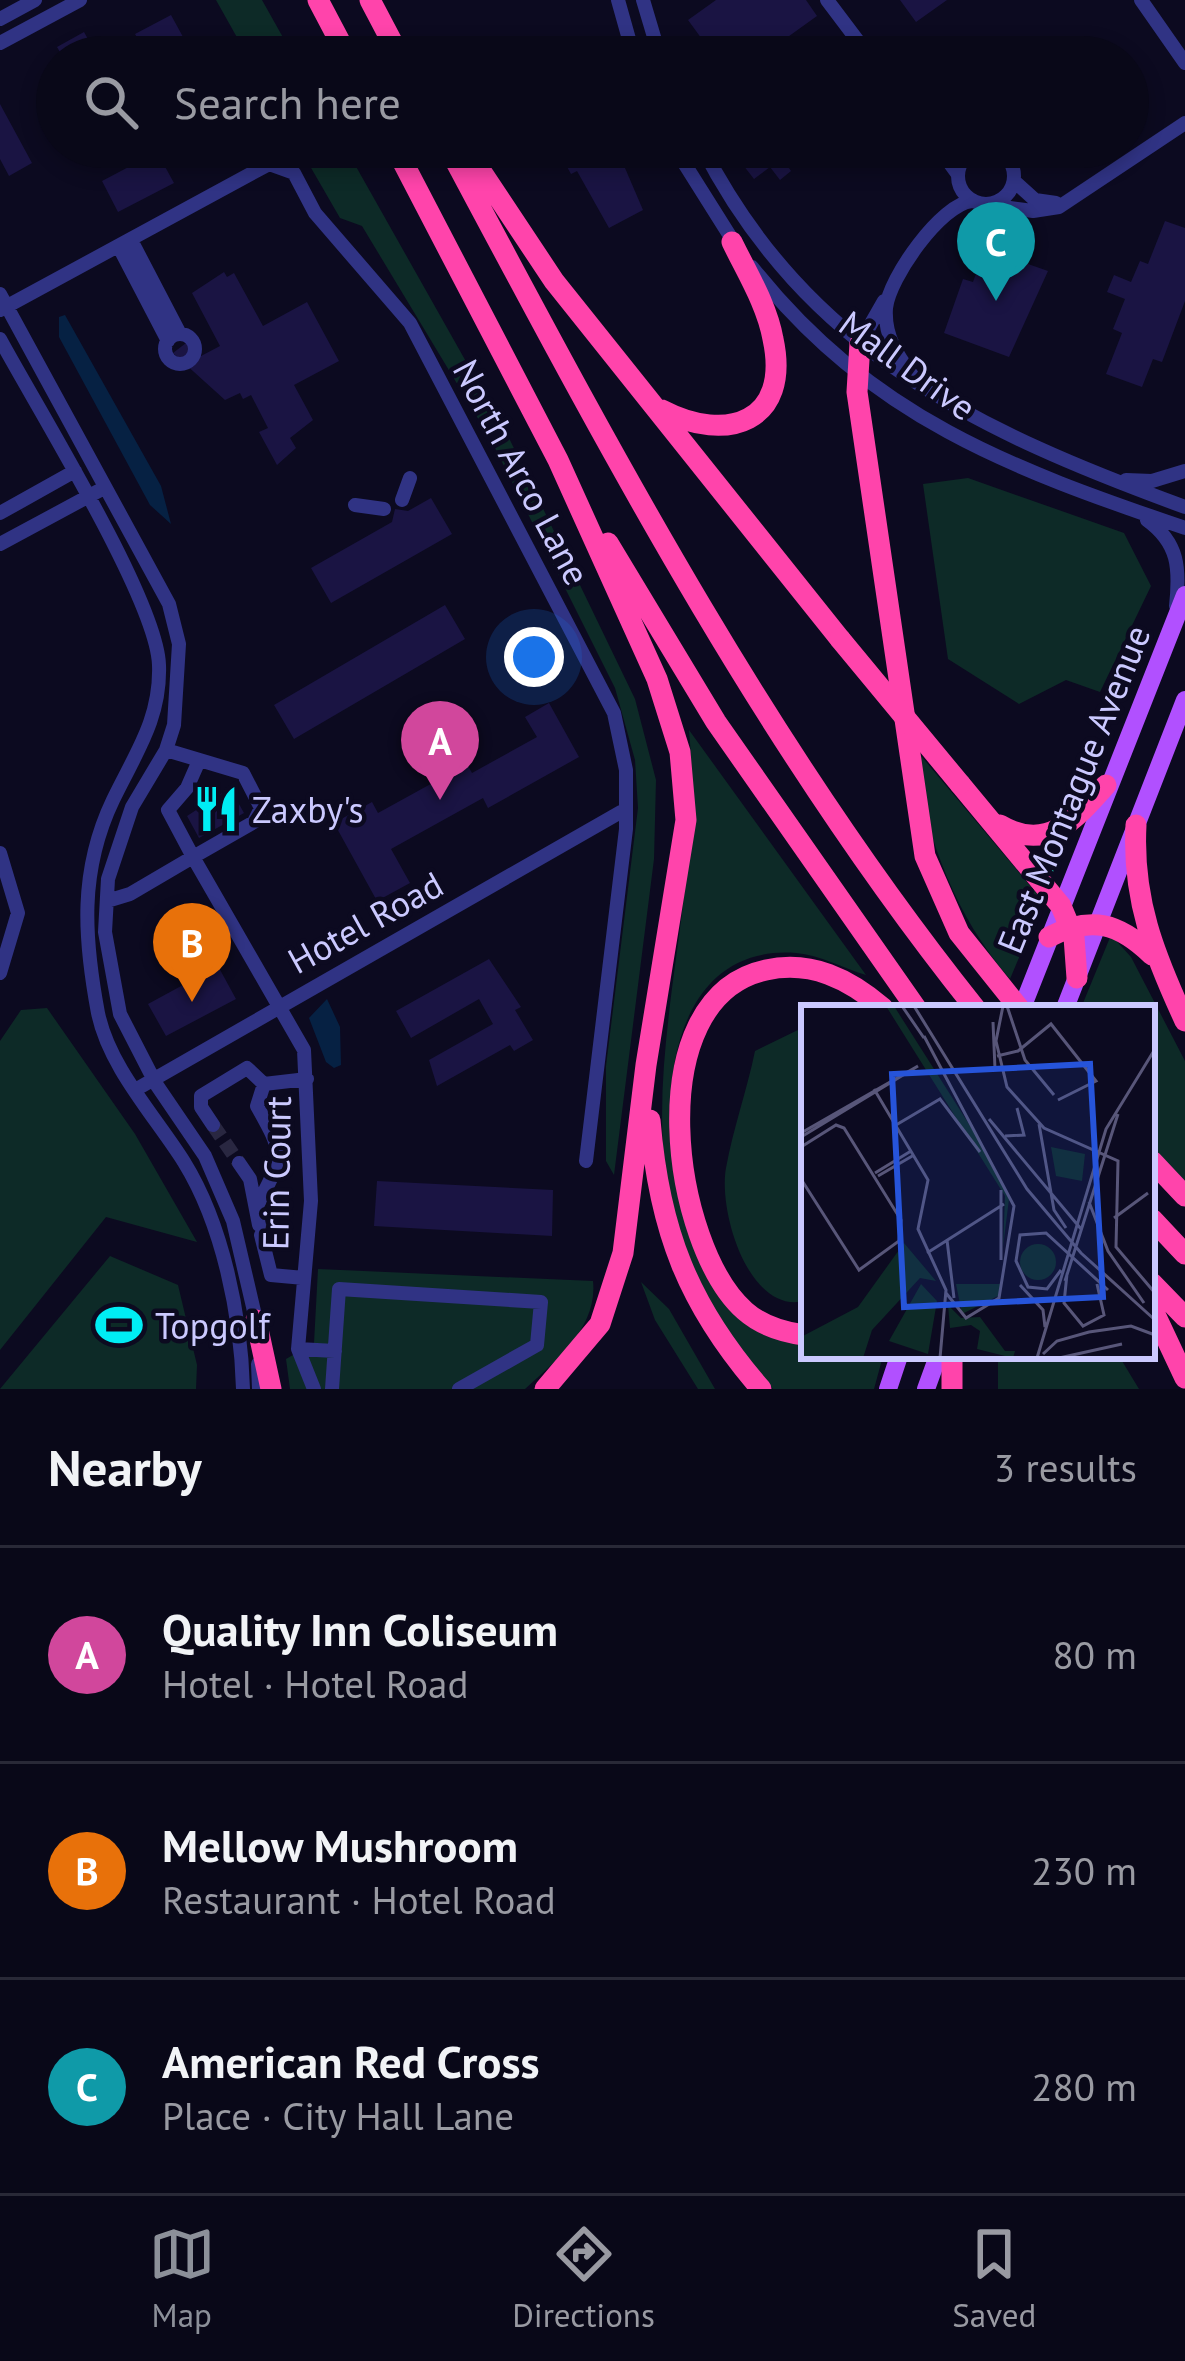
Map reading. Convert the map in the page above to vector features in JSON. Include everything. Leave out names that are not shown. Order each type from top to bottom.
[{"type":"highway","points":[[318,0],[337,36]]},
{"type":"highway","points":[[373,6],[391,36]]},
{"type":"highway","points":[[405,168],[558,460],[716,722],[914,1005]]},
{"type":"highway","points":[[459,168],[631,490],[770,725],[907,923],[973,1005]]},
{"type":"highway","points":[[479,168],[554,281],[651,405],[1066,916],[1070,994]]},
{"type":"highway","points":[[651,405],[699,426],[725,429],[756,416],[766,402],[775,377],[774,341],[732,242]]},
{"type":"highway","points":[[860,344],[854,370],[925,856],[959,933],[1018,1005]]},
{"type":"highway","points":[[545,1389],[599,1324],[623,1253],[686,820],[680,752],[656,679],[558,460]]},
{"type":"highway","points":[[989,819],[1014,834],[1053,835],[1106,785]]},
{"type":"highway","points":[[1136,825],[1133,868],[1140,915],[1185,1021]]},
{"type":"highway","points":[[1066,916],[1130,934],[1156,960]]},
{"type":"highway","points":[[1049,937],[1066,916]]},
{"type":"highway","points":[[801,1334],[762,1323],[744,1310],[710,1256],[682,1152],[686,1048],[692,1029],[714,997],[751,973],[777,967],[820,971],[878,1005]]},
{"type":"highway","points":[[653,1035],[650,1120],[667,1232],[712,1329],[761,1389]]},
{"type":"highway","points":[[1155,1164],[1185,1196]]},
{"type":"highway","points":[[1155,1222],[1185,1254]]},
{"type":"highway","points":[[1155,1286],[1185,1317]]},
{"type":"highway","points":[[1155,1314],[1185,1378]]},
{"type":"highway","points":[[256,1320],[271,1389]]},
{"type":"main road","name":"East Montague Avenue","points":[[1066,916],[1106,785],[1185,595]]},
{"type":"main road","name":"East Montague Avenue","points":[[1070,994],[1185,700]]},
{"type":"main road","name":"East Montague Avenue","points":[[1021,1005],[1049,937]]},
{"type":"main road","points":[[888,1389],[898,1359]]},
{"type":"main road","points":[[926,1389],[937,1359]]},
{"type":"street","points":[[0,19],[35,0]]},
{"type":"street","points":[[0,43],[80,0]]},
{"type":"street","points":[[618,0],[628,36]]},
{"type":"street","points":[[643,0],[654,36]]},
{"type":"street","points":[[827,0],[854,36]]},
{"type":"street","points":[[1141,0],[1185,63]]},
{"type":"street","points":[[1149,147],[1185,123]]},
{"type":"street","name":"North Arco Lane","points":[[2,303],[125,244],[254,168]]},
{"type":"street","name":"North Arco Lane","points":[[281,168],[294,172],[316,213],[410,322],[614,713],[626,770],[626,809],[586,1161]]},
{"type":"street","name":"Mall Drive","points":[[687,168],[732,242],[799,320],[854,370],[992,459],[1185,528]]},
{"type":"street","name":"Mall Drive","points":[[716,168],[764,242],[860,344],[925,391],[1016,442],[1185,507]]},
{"type":"street","points":[[953,168],[959,187],[977,203],[1046,212],[1118,168]]},
{"type":"street","points":[[957,173],[959,168]]},
{"type":"street","points":[[1012,168],[1014,181],[1035,200],[1053,204],[1072,199]]},
{"type":"street","points":[[860,344],[941,214],[999,201],[1014,181]]},
{"type":"street","points":[[125,244],[174,338]]},
{"type":"street","points":[[890,290],[889,340],[925,391]]},
{"type":"street","points":[[2,303],[170,604],[179,644],[179,692],[166,750],[132,808],[108,879],[105,932],[120,1014],[152,1077],[205,1156],[224,1199],[256,1320],[259,1389]]},
{"type":"street","points":[[0,339],[86,498],[158,646],[158,688],[147,742],[112,801],[88,872],[84,935],[100,1020],[135,1090],[187,1167],[212,1225],[235,1312],[243,1389]]},
{"type":"street","points":[[0,513],[90,462]]},
{"type":"street","points":[[1112,480],[1152,481],[1185,471]]},
{"type":"street","points":[[402,500],[410,478]]},
{"type":"street","points":[[0,544],[104,488]]},
{"type":"street","points":[[355,505],[384,509]]},
{"type":"street","points":[[1133,510],[1172,545],[1180,572],[1175,621]]},
{"type":"street","points":[[107,901],[130,895],[254,822],[261,808],[243,773],[166,750]]},
{"type":"street","name":"Erin Court","points":[[198,763],[187,788],[167,810],[298,1035],[307,1078],[311,1201],[298,1348]]},
{"type":"street","name":"Hotel Road","points":[[135,1090],[626,809]]},
{"type":"street","points":[[0,853],[18,913],[0,970]]},
{"type":"street","points":[[212,1124],[201,1108],[201,1096],[247,1068],[264,1084]]},
{"type":"street","points":[[264,1084],[307,1078]]},
{"type":"street","points":[[264,1084],[256,1106],[280,1147],[264,1225]]},
{"type":"street","points":[[239,1163],[264,1225],[271,1274],[304,1278]]},
{"type":"street","points":[[332,1389],[339,1289],[541,1302],[537,1345],[459,1389]]},
{"type":"street","points":[[314,1389],[298,1348],[335,1352]]},
{"type":"path","points":[[1052,873],[1058,854],[1054,841]]},
{"type":"green space","points":[[216,0],[262,0],[282,36],[236,36]]},
{"type":"green space","points":[[311,168],[357,168],[508,436],[635,699],[656,780],[654,859],[614,1175],[606,1161],[606,1066],[638,808],[635,760],[615,688],[491,440],[362,226],[340,218]]},
{"type":"green space","points":[[968,478],[1124,533],[1151,586],[1100,692],[1066,680],[1019,704],[948,659],[923,484]]},
{"type":"green space","points":[[689,730],[866,975],[805,954],[759,956],[729,968],[706,988],[689,1015],[672,1079],[675,1164],[712,1278],[738,1318],[801,1345],[801,1359],[882,1359],[874,1389],[773,1389],[712,1312],[678,1233],[663,1154],[664,1072],[691,818]]},
{"type":"green space","points":[[911,744],[1043,901],[1010,979],[956,898],[933,839]]},
{"type":"green space","points":[[1111,935],[1131,957],[1185,1061],[1185,1187],[1155,1152],[1155,1005],[1082,1005]]},
{"type":"green space","points":[[47,1008],[135,1134],[197,1242],[106,1217],[0,1350],[0,1041],[21,1010]]},
{"type":"green space","points":[[801,1028],[801,1301],[785,1301],[767,1292],[753,1276],[741,1256],[727,1209],[726,1168],[755,1051]]},
{"type":"green space","name":"Topgolf","points":[[110,1256],[178,1285],[197,1365],[196,1389],[0,1389]]},
{"type":"green space","points":[[318,1269],[593,1281],[593,1298],[572,1342],[525,1389],[290,1389],[286,1359],[314,1343]]},
{"type":"green space","points":[[641,1282],[669,1309],[715,1389],[698,1389],[655,1320]]},
{"type":"green space","points":[[998,1359],[1121,1359],[1139,1389],[998,1389]]},
{"type":"water","points":[[65,315],[161,486],[171,524],[150,505],[59,337],[59,317]]},
{"type":"water","points":[[327,999],[340,1027],[341,1065],[334,1068],[326,1062],[309,1018]]},
{"type":"building","points":[[716,0],[806,0],[817,16],[789,36],[700,36],[688,20]]},
{"type":"building","points":[[900,0],[947,0],[916,22]]},
{"type":"building","points":[[171,15],[182,36],[136,36]]},
{"type":"building","points":[[0,104],[32,163],[9,176],[0,159]]},
{"type":"building","points":[[127,168],[166,168],[174,183],[118,212],[102,181]]},
{"type":"building","points":[[568,168],[625,168],[643,210],[609,228],[577,171],[571,174]]},
{"type":"building","points":[[745,168],[769,168],[754,179]]},
{"type":"building","points":[[771,168],[789,168],[780,180]]},
{"type":"building","points":[[1165,221],[1185,228],[1185,301],[1162,362],[1153,359],[1142,387],[1106,374],[1122,333],[1113,329],[1125,299],[1107,292],[1114,275],[1131,282],[1140,261],[1148,264]]},
{"type":"building","points":[[985,249],[1048,271],[1009,357],[944,333],[963,279],[973,282]]},
{"type":"building","points":[[224,272],[227,277],[234,273],[263,326],[307,302],[339,361],[294,385],[313,420],[290,438],[296,448],[277,465],[259,432],[268,428],[251,395],[243,399],[240,393],[225,400],[173,353],[186,343],[201,356],[220,346],[192,293]]},
{"type":"building","points":[[431,498],[452,534],[331,603],[311,568],[392,522],[395,509],[408,511]]},
{"type":"building","points":[[445,605],[465,639],[294,739],[274,705]]},
{"type":"building","points":[[549,703],[579,757],[488,808],[483,798],[391,849],[410,883],[377,901],[334,823],[372,802],[378,813],[467,764],[472,773],[537,737],[525,717]]},
{"type":"building","points":[[230,788],[244,813],[199,838],[187,816]]},
{"type":"building","points":[[489,959],[521,1007],[515,1010],[533,1040],[514,1051],[510,1045],[437,1086],[429,1060],[493,1024],[479,999],[411,1038],[396,1011]]},
{"type":"building","points":[[218,966],[236,999],[166,1036],[148,1004]]},
{"type":"building","points":[[377,1181],[553,1190],[552,1236],[374,1226]]},
{"type":"tunnel","points":[[213,1125],[239,1163]]},
{"type":"tunnel","points":[[269,1223],[271,1233]]},
{"type":"place","name":"American Red Cross","points":[[996,301]]},
{"type":"place","name":"Quality Inn Coliseum","points":[[440,800]]},
{"type":"place","name":"Zaxby's","points":[[216,809]]},
{"type":"place","name":"Mellow Mushroom","points":[[192,1002]]},
{"type":"place","name":"Topgolf","points":[[119,1325]]}]
